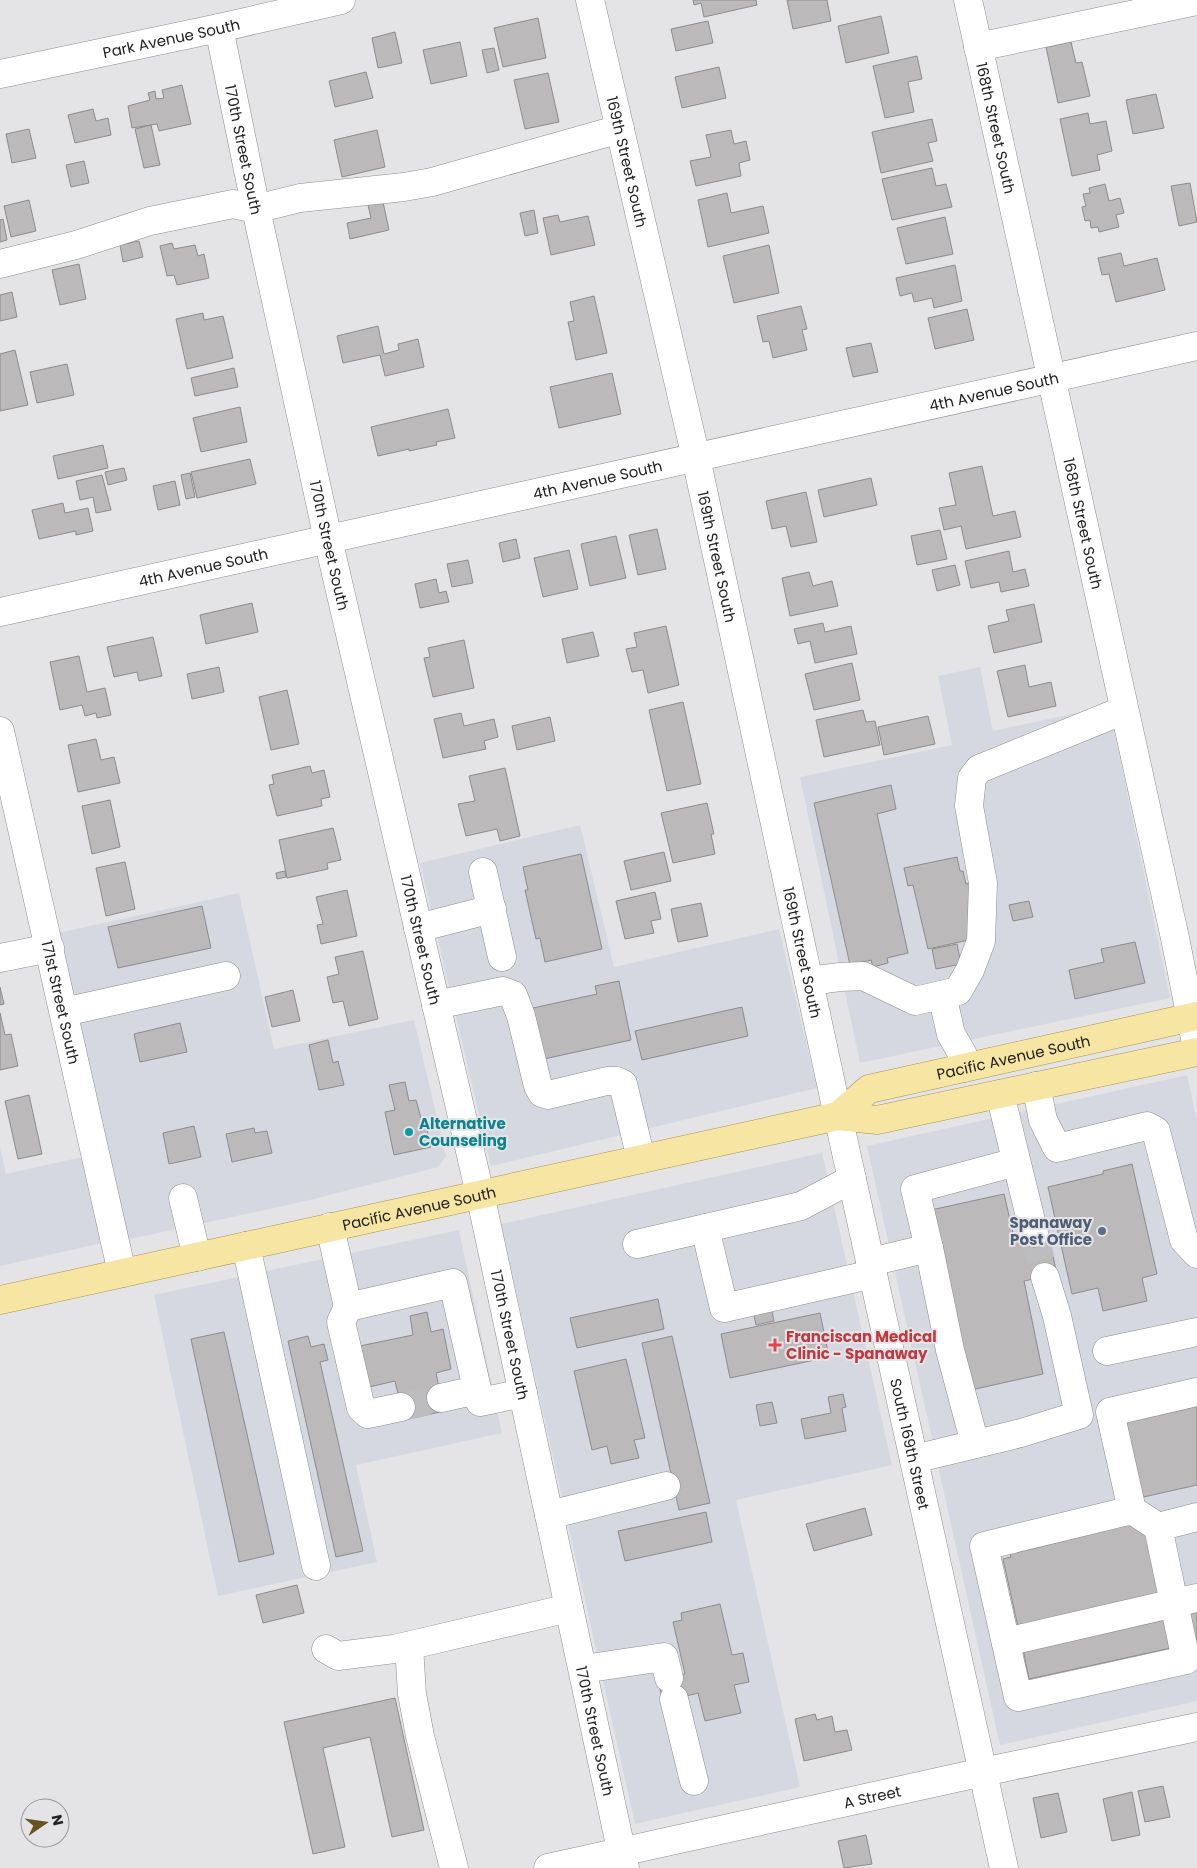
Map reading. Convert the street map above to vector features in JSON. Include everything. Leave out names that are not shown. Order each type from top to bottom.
[{"type":"main road","name":"Pacific Avenue South","points":[[838,1116],[869,1089],[1193,1017]]},
{"type":"main road","name":"Pacific Avenue South","points":[[0,1300],[838,1116],[877,1120],[1197,1052]]},
{"type":"street","name":"Park Avenue South","points":[[0,74],[341,0]]},
{"type":"street","name":"169th Street South","points":[[590,0],[696,458],[838,1116]]},
{"type":"street","name":"168th Street South","points":[[968,0],[1124,710],[1186,935],[1197,1048]]},
{"type":"street","points":[[978,47],[1197,1]]},
{"type":"street","name":"170th Street South","points":[[219,28],[328,540],[480,1194],[624,1860]]},
{"type":"street","points":[[0,264],[76,245],[150,220],[233,204],[256,209],[300,198],[404,188],[432,182],[620,129]]},
{"type":"street","name":"4th Avenue South","points":[[0,612],[1197,346]]},
{"type":"street","points":[[809,981],[863,976],[915,1001],[958,992],[970,970],[981,941],[983,883],[969,806],[972,778],[979,770],[1124,710]]},
{"type":"street","name":"171st Street South","points":[[0,731],[122,1273]]},
{"type":"street","points":[[483,872],[502,957]]},
{"type":"street","points":[[418,928],[492,909]]},
{"type":"street","points":[[0,958],[50,948]]},
{"type":"street","points":[[64,1012],[226,976]]},
{"type":"street","points":[[436,1005],[503,991],[513,995],[521,1016],[538,1086],[542,1093],[548,1095],[607,1082],[617,1081],[623,1084],[641,1159]]},
{"type":"street","points":[[942,995],[950,1034],[963,1055],[964,1068]]},
{"type":"street","points":[[1036,1086],[1043,1120],[1057,1148],[1147,1126],[1156,1131],[1184,1240],[1197,1254]]},
{"type":"street","points":[[1000,1094],[1034,1233]]},
{"type":"street","name":"South 169th Street","points":[[838,1116],[1004,1868]]},
{"type":"street","points":[[975,1444],[950,1350],[915,1188],[1016,1162]]},
{"type":"street","points":[[637,1244],[801,1206],[852,1179]]},
{"type":"street","points":[[183,1198],[196,1257]]},
{"type":"street","points":[[330,1228],[348,1307],[341,1322],[361,1408],[368,1414],[401,1407]]},
{"type":"street","points":[[705,1228],[724,1308],[871,1268],[929,1248]]},
{"type":"street","points":[[246,1246],[316,1566]]},
{"type":"street","points":[[914,1459],[1021,1433],[1079,1415],[1057,1316],[1045,1277]]},
{"type":"street","points":[[348,1307],[453,1283],[480,1402],[523,1393]]},
{"type":"street","points":[[1107,1351],[1197,1332]]},
{"type":"street","points":[[442,1398],[477,1390]]},
{"type":"street","points":[[1132,1510],[1110,1412],[1197,1392]]},
{"type":"street","points":[[549,1515],[666,1486]]},
{"type":"street","points":[[1132,1510],[1158,1526],[1186,1601],[1192,1659],[1018,1697],[984,1546],[1132,1510]]},
{"type":"street","points":[[1158,1526],[1197,1517]]},
{"type":"street","points":[[1006,1642],[1186,1601]]},
{"type":"street","points":[[326,1649],[338,1656],[368,1653],[408,1646],[569,1608]]},
{"type":"street","points":[[408,1646],[412,1694],[420,1736],[454,1868]]},
{"type":"street","points":[[583,1669],[664,1657],[694,1782]]},
{"type":"street","name":"A Street","points":[[548,1868],[624,1860],[983,1772],[1197,1727]]},
{"type":"shaded area","points":[[980,667],[993,731],[1109,706],[1170,998],[860,1063],[800,777],[952,745],[938,676]]},
{"type":"shaded area","points":[[580,825],[614,967],[779,929],[817,1088],[491,1166],[420,863]]},
{"type":"shaded area","points":[[239,893],[274,1049],[414,1020],[446,1156],[438,1167],[310,1200],[126,1240],[58,933]]},
{"type":"shaded area","points":[[1187,1075],[1197,1120],[1197,1701],[1000,1745],[867,1146]]},
{"type":"shaded area","points":[[0,1148],[6,1174],[82,1157],[102,1243],[0,1266]]},
{"type":"shaded area","points":[[822,1153],[892,1465],[736,1500],[800,1787],[635,1824],[501,1224]]},
{"type":"shaded area","points":[[459,1230],[502,1433],[356,1465],[377,1562],[218,1596],[154,1295]]},
{"type":"building","points":[[693,0],[756,0],[757,5],[704,17],[701,3],[694,5]]},
{"type":"building","points":[[787,0],[827,0],[831,21],[793,29]]},
{"type":"building","points":[[881,16],[889,53],[846,63],[838,26]]},
{"type":"building","points":[[538,18],[546,58],[503,67],[494,28]]},
{"type":"building","points":[[708,21],[713,43],[676,51],[671,29]]},
{"type":"building","points":[[395,32],[402,63],[378,68],[372,38]]},
{"type":"building","points":[[460,42],[467,76],[431,84],[423,50]]},
{"type":"building","points":[[1071,42],[1076,63],[1082,62],[1090,96],[1058,103],[1046,47]]},
{"type":"building","points":[[494,48],[499,70],[487,73],[482,50]]},
{"type":"building","points":[[917,56],[922,79],[908,82],[914,112],[885,118],[873,66]]},
{"type":"building","points":[[719,67],[726,98],[682,108],[675,77]]},
{"type":"building","points":[[366,72],[373,98],[335,107],[329,81]]},
{"type":"building","points":[[548,73],[559,122],[525,129],[514,80]]},
{"type":"building","points":[[182,85],[191,124],[159,131],[157,124],[132,128],[128,106],[150,100],[148,93],[155,91],[156,99],[164,98],[162,90]]},
{"type":"building","points":[[1156,94],[1164,128],[1133,134],[1126,100]]},
{"type":"building","points":[[93,109],[96,121],[108,118],[111,135],[75,143],[68,115]]},
{"type":"building","points":[[1088,113],[1090,124],[1106,121],[1112,151],[1097,155],[1100,170],[1072,176],[1060,119]]},
{"type":"building","points":[[932,119],[937,141],[928,143],[933,161],[881,173],[872,132]]},
{"type":"building","points":[[151,125],[160,165],[144,168],[135,129]]},
{"type":"building","points":[[29,129],[36,158],[12,163],[6,134]]},
{"type":"building","points":[[377,130],[385,167],[342,177],[334,140]]},
{"type":"building","points":[[731,130],[734,144],[746,141],[750,160],[739,163],[741,176],[696,186],[690,161],[711,157],[706,135]]},
{"type":"building","points":[[84,161],[89,183],[71,187],[66,165]]},
{"type":"building","points":[[932,168],[936,186],[946,184],[952,207],[892,220],[882,179]]},
{"type":"building","points":[[1190,183],[1197,222],[1179,226],[1171,186]]},
{"type":"building","points":[[1105,184],[1109,201],[1120,198],[1124,213],[1116,215],[1119,227],[1099,232],[1098,227],[1091,228],[1090,220],[1085,221],[1082,207],[1086,206],[1083,194],[1090,193],[1089,188]]},
{"type":"building","points":[[727,193],[731,213],[763,206],[769,233],[708,247],[698,200]]},
{"type":"building","points":[[29,200],[36,231],[11,237],[4,206]]},
{"type":"building","points":[[383,202],[389,230],[350,239],[347,223],[371,218],[368,205]]},
{"type":"building","points":[[534,210],[538,233],[525,236],[520,213]]},
{"type":"building","points":[[558,215],[560,222],[588,216],[595,245],[551,255],[543,218]]},
{"type":"building","points":[[945,217],[953,254],[906,264],[897,228]]},
{"type":"building","points":[[3,219],[7,240],[0,242],[0,220]]},
{"type":"building","points":[[139,241],[143,257],[123,262],[120,245]]},
{"type":"building","points":[[172,243],[174,249],[195,245],[198,256],[204,254],[209,278],[177,285],[174,275],[167,276],[160,246]]},
{"type":"building","points":[[769,245],[779,293],[734,303],[723,256]]},
{"type":"building","points":[[1121,253],[1124,266],[1157,258],[1165,290],[1116,302],[1109,274],[1102,275],[1098,258]]},
{"type":"building","points":[[79,264],[86,299],[60,305],[52,270]]},
{"type":"building","points":[[955,265],[962,301],[934,308],[932,298],[914,302],[912,293],[900,296],[896,278]]},
{"type":"building","points":[[12,292],[17,317],[0,321],[0,295]]},
{"type":"building","points":[[594,296],[607,353],[576,360],[568,322],[574,321],[570,302]]},
{"type":"building","points":[[801,306],[807,329],[802,330],[807,350],[773,358],[769,341],[763,342],[757,316]]},
{"type":"building","points":[[967,309],[974,340],[935,349],[928,318]]},
{"type":"building","points":[[203,313],[204,320],[223,316],[233,358],[187,369],[176,319]]},
{"type":"building","points":[[378,326],[384,354],[399,350],[398,344],[418,339],[424,367],[385,376],[380,355],[343,363],[337,336]]},
{"type":"building","points":[[871,343],[878,372],[853,377],[846,348]]},
{"type":"building","points":[[15,350],[28,405],[0,411],[0,354]]},
{"type":"building","points":[[67,364],[74,395],[37,403],[30,372]]},
{"type":"building","points":[[234,368],[238,387],[195,396],[191,378]]},
{"type":"building","points":[[612,373],[621,414],[559,428],[550,387]]},
{"type":"building","points":[[240,407],[247,442],[201,452],[193,418]]},
{"type":"building","points":[[448,409],[455,438],[436,442],[437,445],[378,456],[371,427]]},
{"type":"building","points":[[103,445],[108,468],[58,479],[53,456]]},
{"type":"building","points":[[250,459],[256,484],[197,498],[191,472]]},
{"type":"building","points":[[982,466],[993,516],[1015,511],[1021,537],[966,549],[961,526],[944,530],[939,508],[956,505],[949,473]]},
{"type":"building","points":[[124,468],[127,480],[108,485],[105,472]]},
{"type":"building","points":[[190,473],[195,497],[186,499],[181,475]]},
{"type":"building","points":[[102,475],[111,510],[96,513],[93,497],[80,500],[76,481]]},
{"type":"building","points":[[871,478],[877,505],[824,517],[818,490]]},
{"type":"building","points":[[175,481],[180,505],[158,510],[153,486]]},
{"type":"building","points":[[806,492],[817,542],[791,547],[786,526],[772,529],[766,501]]},
{"type":"building","points":[[63,503],[65,513],[88,508],[93,531],[76,535],[76,531],[39,539],[32,510]]},
{"type":"building","points":[[657,529],[666,569],[638,575],[629,535]]},
{"type":"building","points":[[940,530],[947,559],[917,565],[911,536]]},
{"type":"building","points":[[616,536],[626,578],[590,586],[581,544]]},
{"type":"building","points":[[516,539],[520,558],[503,562],[499,543]]},
{"type":"building","points":[[569,550],[578,589],[543,597],[534,558]]},
{"type":"building","points":[[1009,551],[1013,572],[1025,569],[1029,586],[1001,592],[999,582],[971,588],[965,561]]},
{"type":"building","points":[[468,560],[473,583],[452,587],[447,564]]},
{"type":"building","points":[[955,565],[960,585],[937,591],[932,570]]},
{"type":"building","points":[[809,572],[813,586],[832,581],[838,606],[790,616],[782,578]]},
{"type":"building","points":[[436,579],[439,593],[446,591],[449,602],[420,608],[415,584]]},
{"type":"building","points":[[252,603],[258,632],[206,644],[200,615]]},
{"type":"building","points":[[1034,604],[1042,642],[994,653],[988,626],[1009,621],[1006,610]]},
{"type":"building","points":[[823,623],[825,632],[851,626],[857,654],[815,663],[810,641],[798,644],[794,629]]},
{"type":"building","points":[[666,626],[679,685],[648,693],[643,670],[632,672],[626,649],[637,647],[634,633]]},
{"type":"building","points":[[593,632],[599,656],[567,663],[562,639]]},
{"type":"building","points":[[153,637],[162,676],[139,681],[137,672],[114,677],[107,647]]},
{"type":"building","points":[[464,640],[474,688],[433,697],[424,658],[430,657],[428,648]]},
{"type":"building","points":[[79,656],[87,692],[105,688],[111,715],[97,718],[96,713],[85,716],[82,705],[60,710],[50,662]]},
{"type":"building","points":[[852,663],[860,700],[814,710],[805,674]]},
{"type":"building","points":[[1025,665],[1029,687],[1051,682],[1056,706],[1008,717],[997,671]]},
{"type":"building","points":[[219,667],[224,692],[192,699],[187,674]]},
{"type":"building","points":[[287,690],[299,744],[271,750],[259,697]]},
{"type":"building","points":[[683,702],[701,784],[667,791],[649,710]]},
{"type":"building","points":[[863,710],[866,722],[875,721],[880,745],[824,757],[816,720]]},
{"type":"building","points":[[461,713],[464,726],[494,719],[498,737],[484,741],[486,749],[443,758],[434,719]]},
{"type":"building","points":[[928,716],[935,744],[884,755],[878,727]]},
{"type":"building","points":[[550,717],[555,741],[517,750],[512,726]]},
{"type":"building","points":[[96,739],[101,760],[114,757],[120,783],[78,792],[68,745]]},
{"type":"building","points":[[310,766],[312,773],[324,770],[330,797],[321,799],[322,806],[277,816],[269,785],[274,784],[272,775]]},
{"type":"building","points":[[505,768],[520,836],[500,841],[497,829],[466,836],[458,804],[475,801],[469,776]]},
{"type":"building","points":[[891,785],[896,809],[877,814],[908,953],[887,958],[888,963],[873,967],[871,960],[850,965],[814,803]]},
{"type":"building","points":[[110,800],[120,847],[92,854],[82,806]]},
{"type":"building","points":[[707,803],[714,834],[711,834],[715,854],[673,863],[661,813]]},
{"type":"building","points":[[333,828],[341,860],[327,863],[328,869],[287,878],[279,840]]},
{"type":"building","points":[[664,852],[671,881],[631,890],[624,861]]},
{"type":"building","points":[[581,854],[602,949],[545,962],[540,938],[536,939],[525,890],[528,890],[523,867]]},
{"type":"building","points":[[957,857],[960,871],[963,871],[966,884],[974,882],[973,939],[928,949],[913,885],[908,886],[904,868]]},
{"type":"building","points":[[125,862],[135,909],[106,916],[96,868]]},
{"type":"building","points":[[285,871],[286,877],[277,879],[276,873]]},
{"type":"building","points":[[347,890],[357,936],[321,944],[317,925],[323,924],[316,897]]},
{"type":"building","points":[[655,892],[661,919],[651,921],[654,933],[625,939],[616,901]]},
{"type":"building","points":[[1029,901],[1033,917],[1013,921],[1009,905]]},
{"type":"building","points":[[701,903],[708,936],[678,942],[671,909]]},
{"type":"building","points":[[202,906],[211,948],[118,968],[108,927]]},
{"type":"building","points":[[1135,942],[1145,983],[1075,999],[1069,970],[1104,962],[1101,949]]},
{"type":"building","points":[[957,944],[961,964],[936,969],[932,949]]},
{"type":"building","points":[[363,951],[378,1019],[349,1026],[343,1001],[333,1003],[327,977],[339,974],[335,957]]},
{"type":"building","points":[[619,981],[631,1040],[544,1059],[533,1008],[597,994],[595,986]]},
{"type":"building","points":[[0,987],[4,1004],[0,1005]]},
{"type":"building","points":[[293,990],[300,1021],[272,1027],[265,997]]},
{"type":"building","points":[[742,1007],[748,1036],[642,1060],[635,1031]]},
{"type":"building","points":[[0,1013],[5,1035],[11,1034],[18,1066],[0,1070]]},
{"type":"building","points":[[180,1023],[187,1052],[140,1062],[134,1034]]},
{"type":"building","points":[[328,1040],[333,1063],[338,1061],[344,1085],[319,1090],[309,1045]]},
{"type":"building","name":"Alternative Counseling","points":[[405,1082],[409,1101],[416,1100],[421,1118],[424,1117],[431,1147],[394,1155],[385,1112],[395,1110],[389,1085]]},
{"type":"building","points":[[29,1095],[42,1154],[18,1159],[5,1101]]},
{"type":"building","points":[[194,1126],[201,1157],[169,1164],[163,1133]]},
{"type":"building","points":[[254,1128],[255,1133],[267,1131],[272,1153],[232,1162],[226,1134]]},
{"type":"building","name":"Spanaway Post Office","points":[[1132,1164],[1157,1274],[1142,1278],[1147,1301],[1103,1311],[1098,1288],[1072,1294],[1048,1187],[1103,1174],[1103,1171]]},
{"type":"building","points":[[1004,1194],[1014,1237],[1047,1230],[1057,1274],[1024,1281],[1043,1374],[971,1390],[931,1210]]},
{"type":"building","points":[[658,1299],[664,1329],[577,1348],[570,1318]]},
{"type":"building","points":[[771,1307],[774,1321],[756,1325],[753,1311]]},
{"type":"building","points":[[427,1312],[431,1332],[443,1329],[451,1369],[436,1373],[444,1411],[404,1420],[395,1381],[369,1387],[360,1346],[413,1335],[410,1316]]},
{"type":"building","name":"Franciscan Medical Clinic - Spanaway","points":[[820,1313],[829,1357],[730,1378],[721,1334]]},
{"type":"building","points":[[224,1332],[274,1554],[239,1562],[191,1339]]},
{"type":"building","points":[[308,1336],[311,1347],[324,1344],[328,1360],[320,1362],[363,1551],[336,1557],[288,1341]]},
{"type":"building","points":[[672,1336],[710,1503],[679,1510],[642,1343]]},
{"type":"building","points":[[626,1359],[645,1438],[634,1440],[639,1458],[611,1464],[607,1446],[592,1450],[574,1371]]},
{"type":"building","points":[[843,1394],[846,1407],[842,1408],[846,1431],[805,1439],[801,1419],[831,1413],[828,1397]]},
{"type":"building","points":[[1197,1400],[1197,1485],[1139,1498],[1121,1417]]},
{"type":"building","points":[[772,1402],[777,1423],[760,1426],[756,1405]]},
{"type":"building","points":[[865,1508],[872,1535],[814,1551],[806,1524]]},
{"type":"building","points":[[706,1512],[712,1542],[625,1561],[618,1531]]},
{"type":"building","points":[[1135,1521],[1137,1530],[1145,1528],[1160,1596],[1018,1627],[1003,1559],[1011,1557],[1009,1549]]},
{"type":"building","points":[[297,1585],[304,1613],[263,1623],[256,1595]]},
{"type":"building","points":[[720,1604],[732,1655],[743,1653],[749,1682],[734,1685],[741,1713],[705,1721],[698,1693],[663,1702],[658,1680],[685,1674],[673,1622],[682,1620],[681,1613]]},
{"type":"building","points":[[1197,1610],[1197,1640],[1193,1641],[1186,1612]]},
{"type":"building","points":[[1165,1618],[1171,1648],[1029,1679],[1023,1649]]},
{"type":"building","points":[[395,1698],[424,1830],[392,1837],[370,1737],[323,1748],[345,1847],[313,1854],[284,1722]]},
{"type":"building","points":[[815,1714],[817,1720],[832,1716],[835,1732],[847,1730],[852,1750],[804,1761],[795,1719]]},
{"type":"building","points":[[1163,1786],[1170,1817],[1145,1822],[1138,1791]]},
{"type":"building","points":[[1132,1792],[1140,1835],[1112,1841],[1103,1799]]},
{"type":"building","points":[[1058,1793],[1067,1832],[1041,1838],[1033,1798]]},
{"type":"building","points":[[866,1835],[872,1864],[844,1868],[838,1841]]},
{"type":"tunnel","points":[[1034,1233],[1045,1277]]},
{"type":"tunnel","points":[[401,1407],[441,1398]]},
{"type":"place","name":"Alternative Counseling","points":[[409,1132]]},
{"type":"place","name":"Spanaway Post Office","points":[[1102,1231]]},
{"type":"place","name":"Franciscan Medical Clinic - Spanaway","points":[[775,1345]]}]
